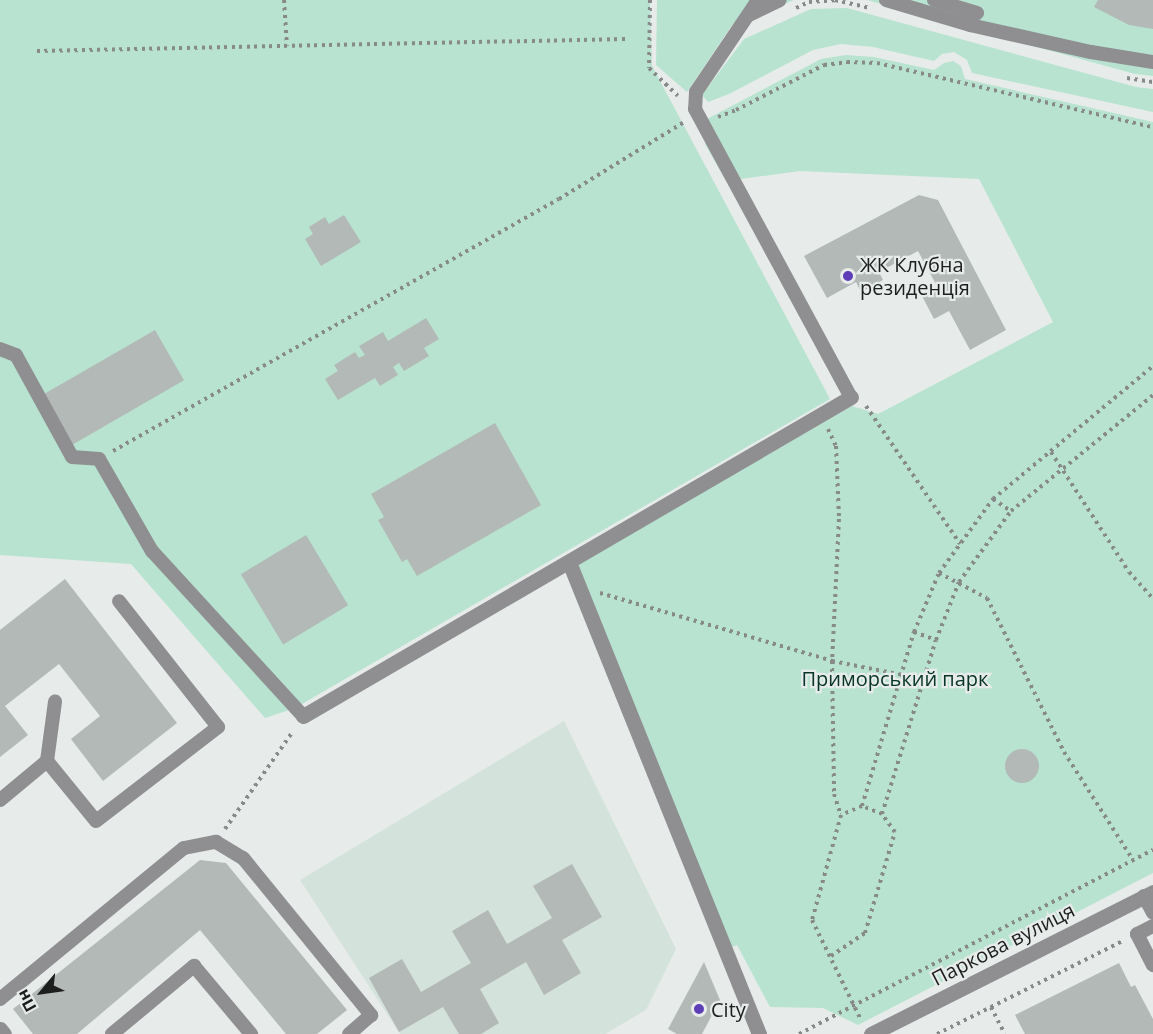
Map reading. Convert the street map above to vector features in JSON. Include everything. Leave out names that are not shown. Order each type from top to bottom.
[{"type":"street","points":[[303,716],[851,397]]},
{"type":"street","points":[[568,562],[759,1034]]},
{"type":"street","name":"Паркова вулиця","points":[[871,1034],[1149,894]]},
{"type":"street","points":[[0,1029],[4,1034]]},
{"type":"lane","points":[[758,0],[696,92],[694,103],[697,114],[851,397]]},
{"type":"lane","points":[[747,16],[780,0]]},
{"type":"lane","points":[[886,0],[970,25],[1091,52],[1153,62]]},
{"type":"lane","points":[[934,0],[977,13]]},
{"type":"lane","points":[[0,349],[16,355],[72,457],[99,459],[152,551],[303,716]]},
{"type":"lane","points":[[47,761],[96,821],[218,727],[119,601]]},
{"type":"lane","points":[[0,800],[47,761],[55,702]]},
{"type":"lane","points":[[0,999],[184,848],[216,842],[243,858],[371,1015],[349,1034]]},
{"type":"lane","points":[[1149,894],[1153,913]]},
{"type":"lane","points":[[1153,927],[1137,934],[1153,965]]},
{"type":"lane","points":[[112,1034],[194,966],[251,1034]]},
{"type":"path","points":[[284,0],[287,46]]},
{"type":"path","points":[[650,0],[649,68],[697,114],[718,117],[824,65],[847,62],[877,63],[1153,127]]},
{"type":"path","points":[[37,51],[626,39]]},
{"type":"path","points":[[99,459],[558,199],[697,114]]},
{"type":"path","points":[[862,806],[914,632],[939,573],[993,499],[1153,366]]},
{"type":"path","points":[[882,814],[936,640],[959,582],[1011,511],[1153,395]]},
{"type":"path","points":[[851,397],[867,407],[960,544]]},
{"type":"path","points":[[821,415],[836,446],[838,498],[832,661],[834,794],[841,815],[812,920],[860,1018]]},
{"type":"path","points":[[1051,452],[1129,572],[1153,599]]},
{"type":"path","points":[[993,499],[1011,511]]},
{"type":"path","points":[[939,573],[987,598],[1064,752],[1133,860]]},
{"type":"path","points":[[578,587],[832,661],[924,679]]},
{"type":"path","points":[[914,632],[936,640]]},
{"type":"path","points":[[216,842],[303,716]]},
{"type":"path","points":[[831,956],[865,933],[895,832],[882,814],[862,806],[841,815]]},
{"type":"path","points":[[800,1034],[1153,850]]},
{"type":"path","points":[[937,1034],[1137,934]]},
{"type":"path","points":[[991,1007],[1005,1034]]},
{"type":"shaded area","points":[[564,721],[676,949],[646,1010],[605,1034],[400,1034],[300,880]]},
{"type":"green space","points":[[0,0],[650,0],[652,66],[830,399],[295,708],[265,718],[131,564],[0,555]]},
{"type":"green space","points":[[657,0],[794,0],[732,25],[687,92],[656,65]]},
{"type":"green space","points":[[867,0],[1153,0],[1153,76],[1135,74]]},
{"type":"green space","points":[[847,8],[1136,87],[1153,89],[1153,112],[972,73],[967,60],[954,52],[942,54],[934,61],[873,47],[841,44],[813,50],[729,94],[708,102],[702,95],[744,39],[811,9]]},
{"type":"green space","name":"Приморський парк","points":[[846,55],[874,57],[934,70],[944,63],[953,61],[961,66],[965,79],[1153,122],[1153,873],[858,1025],[823,1008],[770,1007],[737,945],[726,949],[577,564],[852,406],[878,414],[1053,322],[979,179],[800,171],[726,181],[705,144],[707,119],[821,59]]},
{"type":"building","points":[[1098,0],[1153,0],[1153,29],[1129,25],[1094,7]]},
{"type":"building","name":"ЖК Клубна резиденція","points":[[919,195],[938,200],[1006,330],[970,350],[949,311],[934,319],[922,296],[938,288],[918,251],[879,272],[883,280],[861,292],[856,282],[827,298],[804,256]]},
{"type":"building","points":[[344,215],[361,242],[321,266],[305,239],[313,234],[309,227],[325,217],[329,224]]},
{"type":"building","points":[[426,318],[439,339],[424,348],[429,356],[404,371],[399,363],[393,367],[398,375],[380,386],[375,378],[338,400],[325,379],[338,371],[334,365],[355,352],[359,358],[365,355],[359,346],[383,332],[388,341]]},
{"type":"building","points":[[155,330],[184,380],[71,446],[42,396]]},
{"type":"building","points":[[495,423],[541,505],[417,576],[407,559],[402,562],[378,520],[384,517],[371,494]]},
{"type":"building","points":[[306,535],[348,605],[283,644],[241,574]]},
{"type":"building","points":[[65,579],[177,723],[103,781],[71,739],[100,716],[59,664],[5,706],[28,735],[0,757],[0,630]]},
{"type":"building","points":[[1022,749],[1034,754],[1039,766],[1034,778],[1022,783],[1010,778],[1005,766],[1010,754]]},
{"type":"building","points":[[200,860],[226,863],[347,1010],[317,1034],[286,1034],[200,930],[77,1034],[33,1034],[13,1009]]},
{"type":"building","points":[[572,864],[602,917],[562,940],[581,973],[544,995],[526,962],[480,989],[499,1023],[481,1034],[459,1034],[443,1007],[399,1032],[369,978],[402,959],[421,992],[471,963],[452,931],[488,910],[507,944],[552,918],[533,886]]},
{"type":"building","points":[[704,962],[720,1000],[702,1034],[677,1034],[668,1029]]},
{"type":"building","points":[[1119,963],[1131,987],[1135,985],[1153,1019],[1153,1034],[1025,1034],[1015,1015]]},
{"type":"place","name":"ЖК Клубна резиденція","points":[[848,276]]},
{"type":"place","name":"City","points":[[699,1009]]}]
